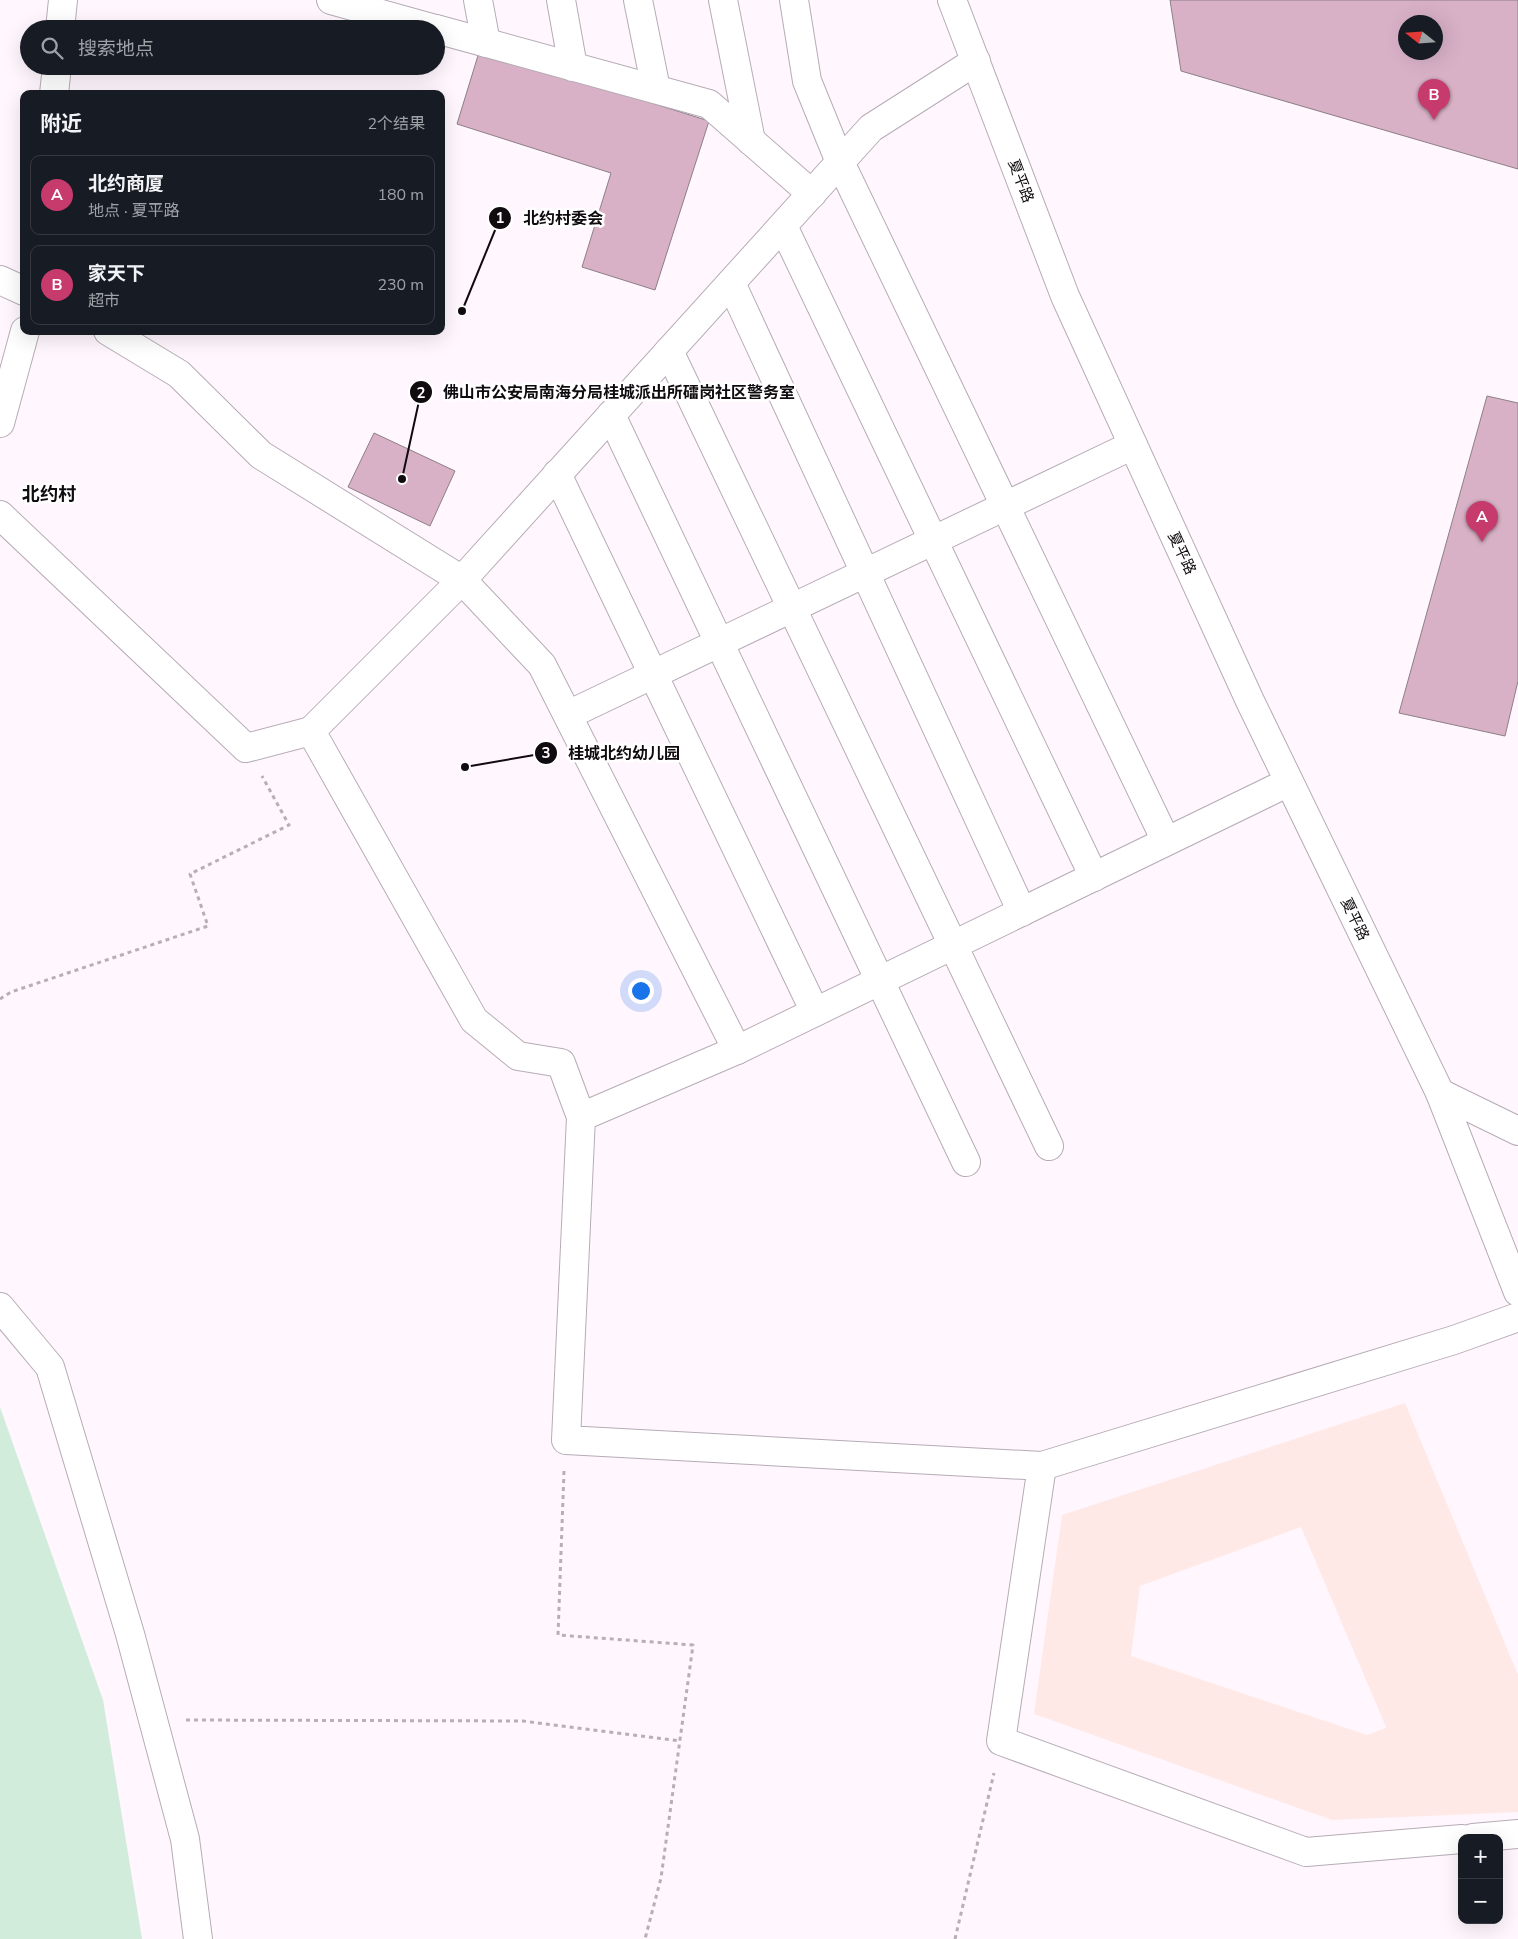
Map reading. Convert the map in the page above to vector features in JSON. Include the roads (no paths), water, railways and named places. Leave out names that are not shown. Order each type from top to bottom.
[{"type":"street","points":[[61,20],[63,0]]},
{"type":"street","points":[[330,0],[402,10],[420,20]]},
{"type":"street","points":[[478,0],[486,43]]},
{"type":"street","points":[[561,0],[573,67]]},
{"type":"street","points":[[638,0],[656,89]]},
{"type":"street","points":[[723,0],[751,141]]},
{"type":"street","points":[[794,0],[807,81],[840,162],[1166,842]]},
{"type":"street","name":"夏平路","points":[[952,0],[1065,296],[1250,701],[1440,1093],[1518,1292]]},
{"type":"street","points":[[445,32],[709,104],[812,194]]},
{"type":"street","points":[[0,515],[246,748],[310,731],[462,580],[871,128],[976,61]]},
{"type":"street","points":[[54,90],[56,75]]},
{"type":"street","points":[[783,226],[1094,877]]},
{"type":"street","points":[[0,280],[20,288]]},
{"type":"street","points":[[731,283],[1022,912]]},
{"type":"street","points":[[0,423],[24,335]]},
{"type":"street","points":[[115,335],[179,374],[262,455],[462,580],[542,664],[737,1050]]},
{"type":"street","points":[[669,351],[1049,1146]]},
{"type":"street","points":[[611,415],[966,1162]]},
{"type":"street","points":[[568,715],[1133,445]]},
{"type":"street","points":[[557,474],[815,1012]]},
{"type":"street","points":[[310,731],[474,1020],[518,1056],[561,1062],[581,1117],[566,1440],[1042,1466],[1454,1340],[1518,1317]]},
{"type":"street","points":[[581,1117],[737,1050],[1289,782]]},
{"type":"street","points":[[1440,1093],[1518,1131]]},
{"type":"street","points":[[0,1307],[50,1367],[130,1634],[185,1839],[198,1939]]},
{"type":"street","points":[[1042,1466],[1001,1741],[1306,1852],[1458,1839]]},
{"type":"street","points":[[1503,1835],[1518,1834]]},
{"type":"place","name":"家天下","points":[[1434,120]]},
{"type":"place","name":"北约村委会","points":[[462,311]]},
{"type":"place","name":"佛山市公安局南海分局桂城派出所礌岗社区警务室","points":[[402,479]]},
{"type":"place","name":"北约商厦","points":[[1482,542]]},
{"type":"place","name":"桂城北约幼儿园","points":[[465,767]]},
{"type":"district","name":"北约村","points":[[49,494]]}]
